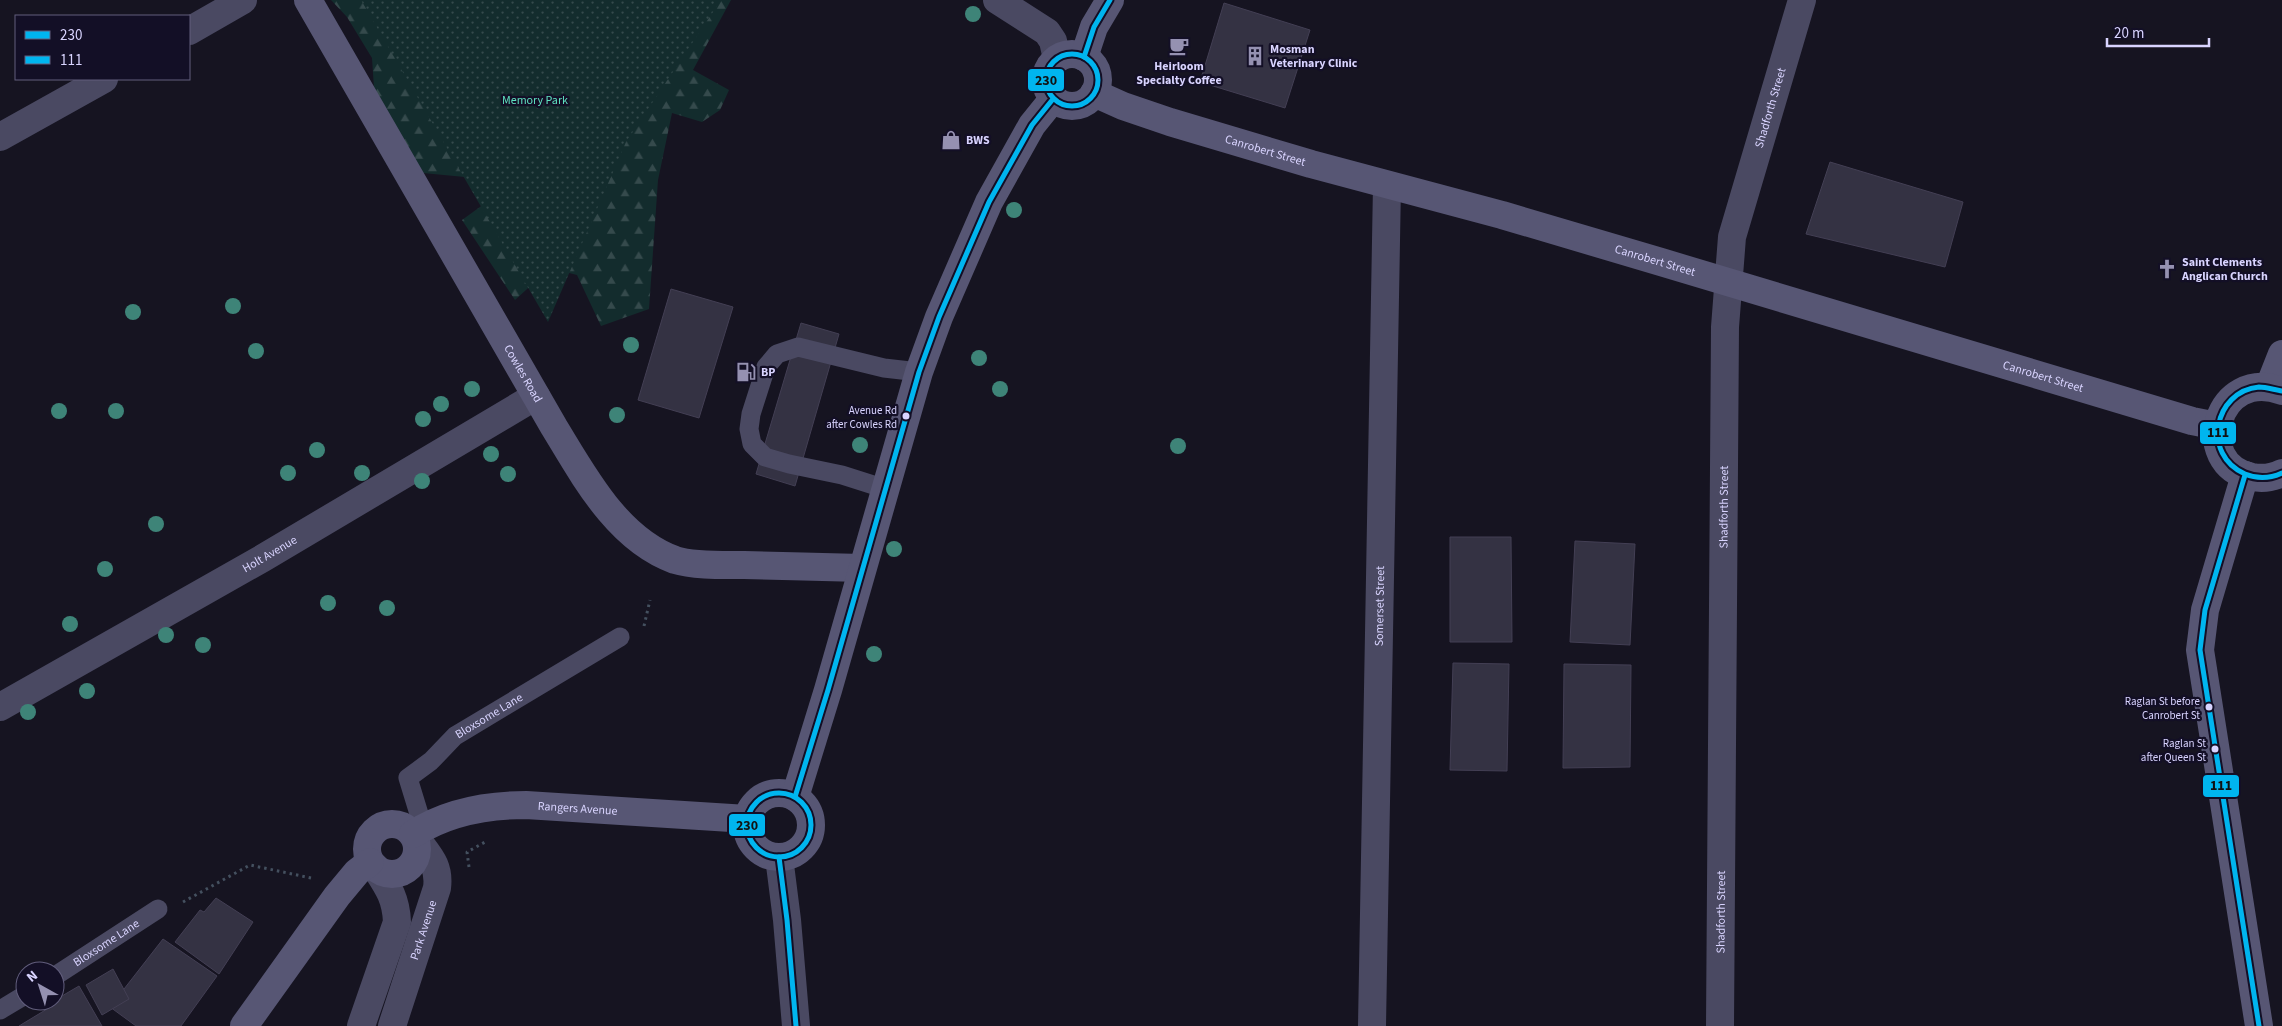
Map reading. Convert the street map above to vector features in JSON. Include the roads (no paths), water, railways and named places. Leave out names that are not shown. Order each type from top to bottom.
[{"type":"street","points":[[190,30],[244,0]]},
{"type":"street","name":"Cowles Road","points":[[308,0],[536,396],[588,482],[611,512],[655,551],[677,561],[715,564],[862,568]]},
{"type":"street","points":[[997,0],[1047,32],[1053,41],[1057,59]]},
{"type":"street","points":[[1084,57],[1094,27],[1110,0]]},
{"type":"street","name":"Shadforth Street","points":[[1720,1026],[1727,281],[1732,238],[1739,210],[1802,0]]},
{"type":"street","points":[[1070,54],[1084,57],[1090,62],[1097,76],[1094,93],[1083,103],[1075,106],[1060,104],[1053,99],[1046,86],[1046,78],[1052,64],[1057,59],[1070,54]]},
{"type":"street","points":[[0,137],[102,80]]},
{"type":"street","name":"Canrobert Street","points":[[1094,93],[1123,106],[1170,122],[1387,185],[1502,215],[2192,422],[2217,426]]},
{"type":"street","points":[[795,796],[828,690],[919,372],[939,317],[989,202],[1032,124],[1053,99]]},
{"type":"street","name":"Somerset Street","points":[[1372,1026],[1387,185]]},
{"type":"street","points":[[2282,354],[2275,389],[2253,388],[2239,393],[2227,403],[2219,416],[2217,426],[2217,443],[2227,462],[2246,475],[2260,478],[2282,473]]},
{"type":"street","name":"Holt Avenue","points":[[0,707],[263,558],[536,396]]},
{"type":"street","points":[[2246,475],[2205,610],[2200,650],[2259,1026]]},
{"type":"street","points":[[774,793],[795,796],[803,803],[808,812],[811,822],[810,832],[806,842],[798,850],[790,855],[779,857],[761,851],[754,845],[750,838],[747,819],[750,810],[764,796],[774,793]]},
{"type":"street","name":"Rangers Avenue","points":[[417,833],[451,816],[493,805],[526,805],[747,819]]},
{"type":"street","points":[[361,1026],[397,922],[396,904],[388,887],[372,865],[367,845],[375,830],[390,823],[417,833],[418,852],[415,860],[403,872],[386,874],[372,865]]},
{"type":"street","name":"Park Avenue","points":[[392,1026],[437,888],[439,876],[417,833]]},
{"type":"street","points":[[779,857],[786,911],[796,1026]]},
{"type":"street","points":[[244,1026],[337,896],[357,872],[372,865]]},
{"type":"lane","points":[[886,489],[842,475],[765,457],[752,444],[749,429],[751,414],[766,367],[777,354],[798,347],[884,368],[919,372]]},
{"type":"lane","name":"Bloxsome Lane","points":[[417,833],[408,778],[430,761],[455,736],[620,637]]},
{"type":"lane","name":"Bloxsome Lane","points":[[65,969],[158,909]]},
{"type":"lane","points":[[0,1010],[15,1001]]},
{"type":"place","name":"Heirloom Specialty Coffee","points":[[1179,46]]},
{"type":"place","name":"Mosman Veterinary Clinic","points":[[1255,56]]},
{"type":"place","name":"BWS","points":[[951,140]]},
{"type":"place","name":"Saint Clements Anglican Church","points":[[2167,269]]},
{"type":"place","name":"BP","points":[[746,372]]},
{"type":"place","name":"Avenue Rd after Cowles Rd","points":[[906,416]]},
{"type":"place","name":"Raglan St before Canrobert St","points":[[2209,707]]},
{"type":"place","name":"Raglan St after Queen St","points":[[2215,749]]},
{"type":"park label","name":"Memory Park","points":[[535,100]]}]
